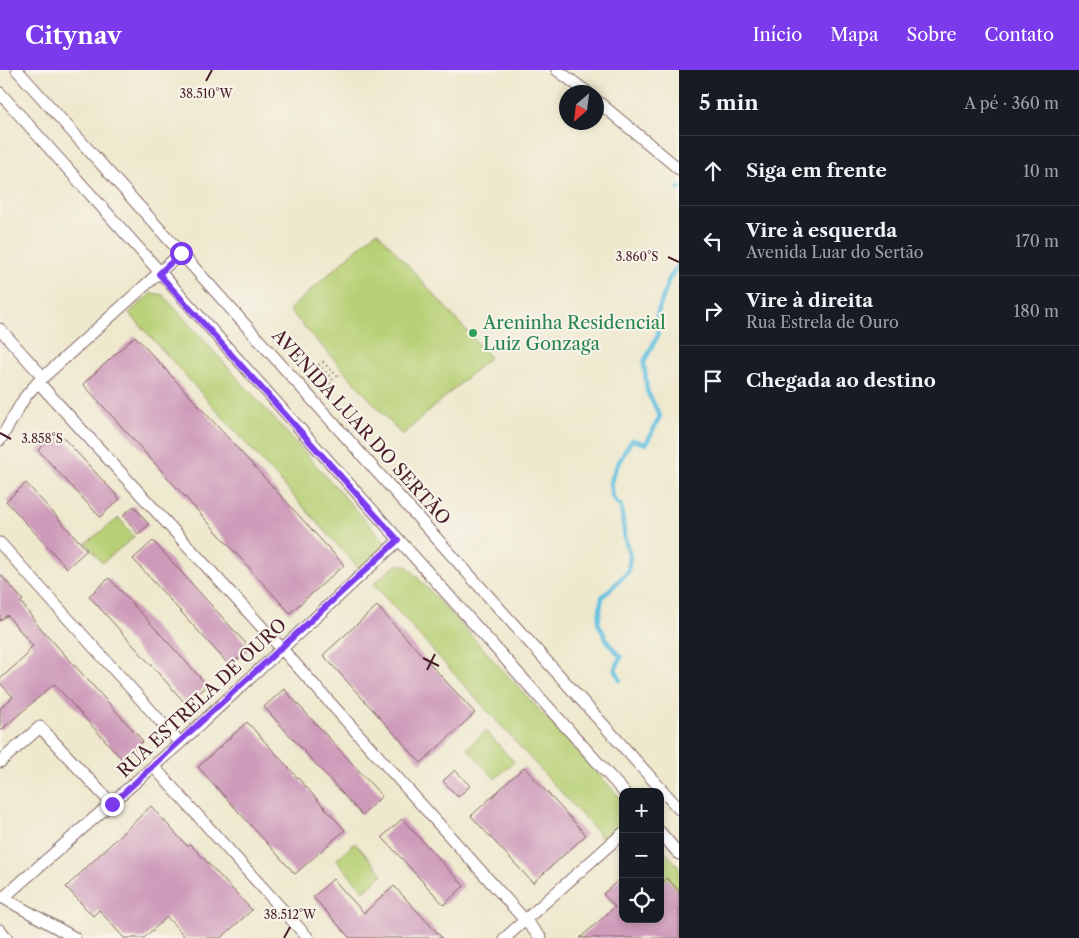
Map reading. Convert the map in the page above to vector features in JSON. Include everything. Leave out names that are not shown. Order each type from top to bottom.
[{"type":"street","name":"AVENIDA LUAR DO SERTÃO","points":[[16,70],[181,253],[654,788]]},
{"type":"street","points":[[557,70],[577,85]]},
{"type":"street","points":[[0,93],[159,274],[620,788]]},
{"type":"street","points":[[604,107],[679,169]]},
{"type":"street","points":[[0,440],[25,397],[41,380],[181,253]]},
{"type":"street","points":[[0,329],[41,380],[541,938]]},
{"type":"street","name":"RUA ESTRELA DE OURO","points":[[2,897],[154,767],[398,540]]},
{"type":"street","points":[[0,543],[180,743]]},
{"type":"street","points":[[0,762],[40,727],[112,804]]},
{"type":"street","points":[[154,767],[308,938]]},
{"type":"street","name":"AVENIDA LUAR DO SERTÃO","points":[[664,799],[679,809]]},
{"type":"street","points":[[661,833],[679,854]]},
{"type":"street","points":[[505,938],[619,837]]},
{"type":"street","points":[[2,897],[75,938]]},
{"type":"street","points":[[0,930],[7,938]]},
{"type":"path","points":[[316,368],[330,383],[333,380],[319,365],[323,362],[339,378],[340,376]]},
{"type":"green space","points":[[377,231],[490,357],[402,435],[289,310]]},
{"type":"green space","points":[[152,293],[163,295],[384,541],[383,548],[361,571],[129,313]]},
{"type":"green space","points":[[119,518],[134,537],[102,563],[86,543]]},
{"type":"green space","points":[[396,565],[406,565],[619,797],[619,827],[604,840],[373,584]]},
{"type":"green space","points":[[486,731],[514,762],[495,779],[467,748]]},
{"type":"green space","points":[[355,843],[383,874],[364,891],[336,860]]},
{"type":"green space","points":[[664,850],[679,867],[679,925],[664,908]]},
{"type":"building","points":[[135,336],[344,565],[290,613],[83,384]]},
{"type":"building","points":[[58,432],[120,499],[100,517],[38,450]]},
{"type":"building","points":[[26,483],[87,550],[67,568],[6,501]]},
{"type":"building","points":[[134,506],[149,525],[138,534],[123,515]]},
{"type":"building","points":[[153,541],[250,648],[230,666],[133,559]]},
{"type":"building","points":[[0,574],[23,600],[21,602],[37,624],[143,741],[123,760],[54,684],[0,731],[0,708],[13,697],[0,683],[0,679],[28,654],[26,652],[33,646],[7,615],[0,621]]},
{"type":"building","points":[[109,578],[207,685],[186,704],[89,596]]},
{"type":"building","points":[[377,606],[475,713],[421,763],[323,655]]},
{"type":"building","points":[[284,689],[382,796],[362,815],[264,707]]},
{"type":"building","points":[[247,722],[345,830],[295,874],[198,767]]},
{"type":"building","points":[[524,767],[586,835],[533,883],[471,816]]},
{"type":"building","points":[[455,770],[470,786],[458,797],[443,781]]},
{"type":"building","points":[[151,806],[187,846],[190,844],[252,910],[221,938],[186,938],[167,917],[144,938],[124,938],[99,910],[93,916],[66,887]]},
{"type":"building","points":[[402,819],[464,886],[444,905],[382,837]]},
{"type":"building","points":[[667,878],[679,891],[679,938],[580,938],[615,907],[603,894],[619,880],[619,923],[664,923],[664,881]]},
{"type":"building","points":[[333,879],[364,913],[394,886],[442,938],[350,938],[313,897]]},
{"type":"waterway","points":[[620,680],[615,669],[621,657],[609,644],[598,623],[602,597],[628,572],[630,556],[625,539],[621,506],[614,500],[611,492],[611,483],[617,465],[632,440],[646,444],[660,416],[647,391],[644,362],[658,335],[656,318],[669,279],[679,264]]},
{"type":"place","name":"Areninha Residencial Luiz Gonzaga","points":[[473,333]]},
{"type":"route","points":[[112,804],[398,540],[159,274],[181,253]]}]
